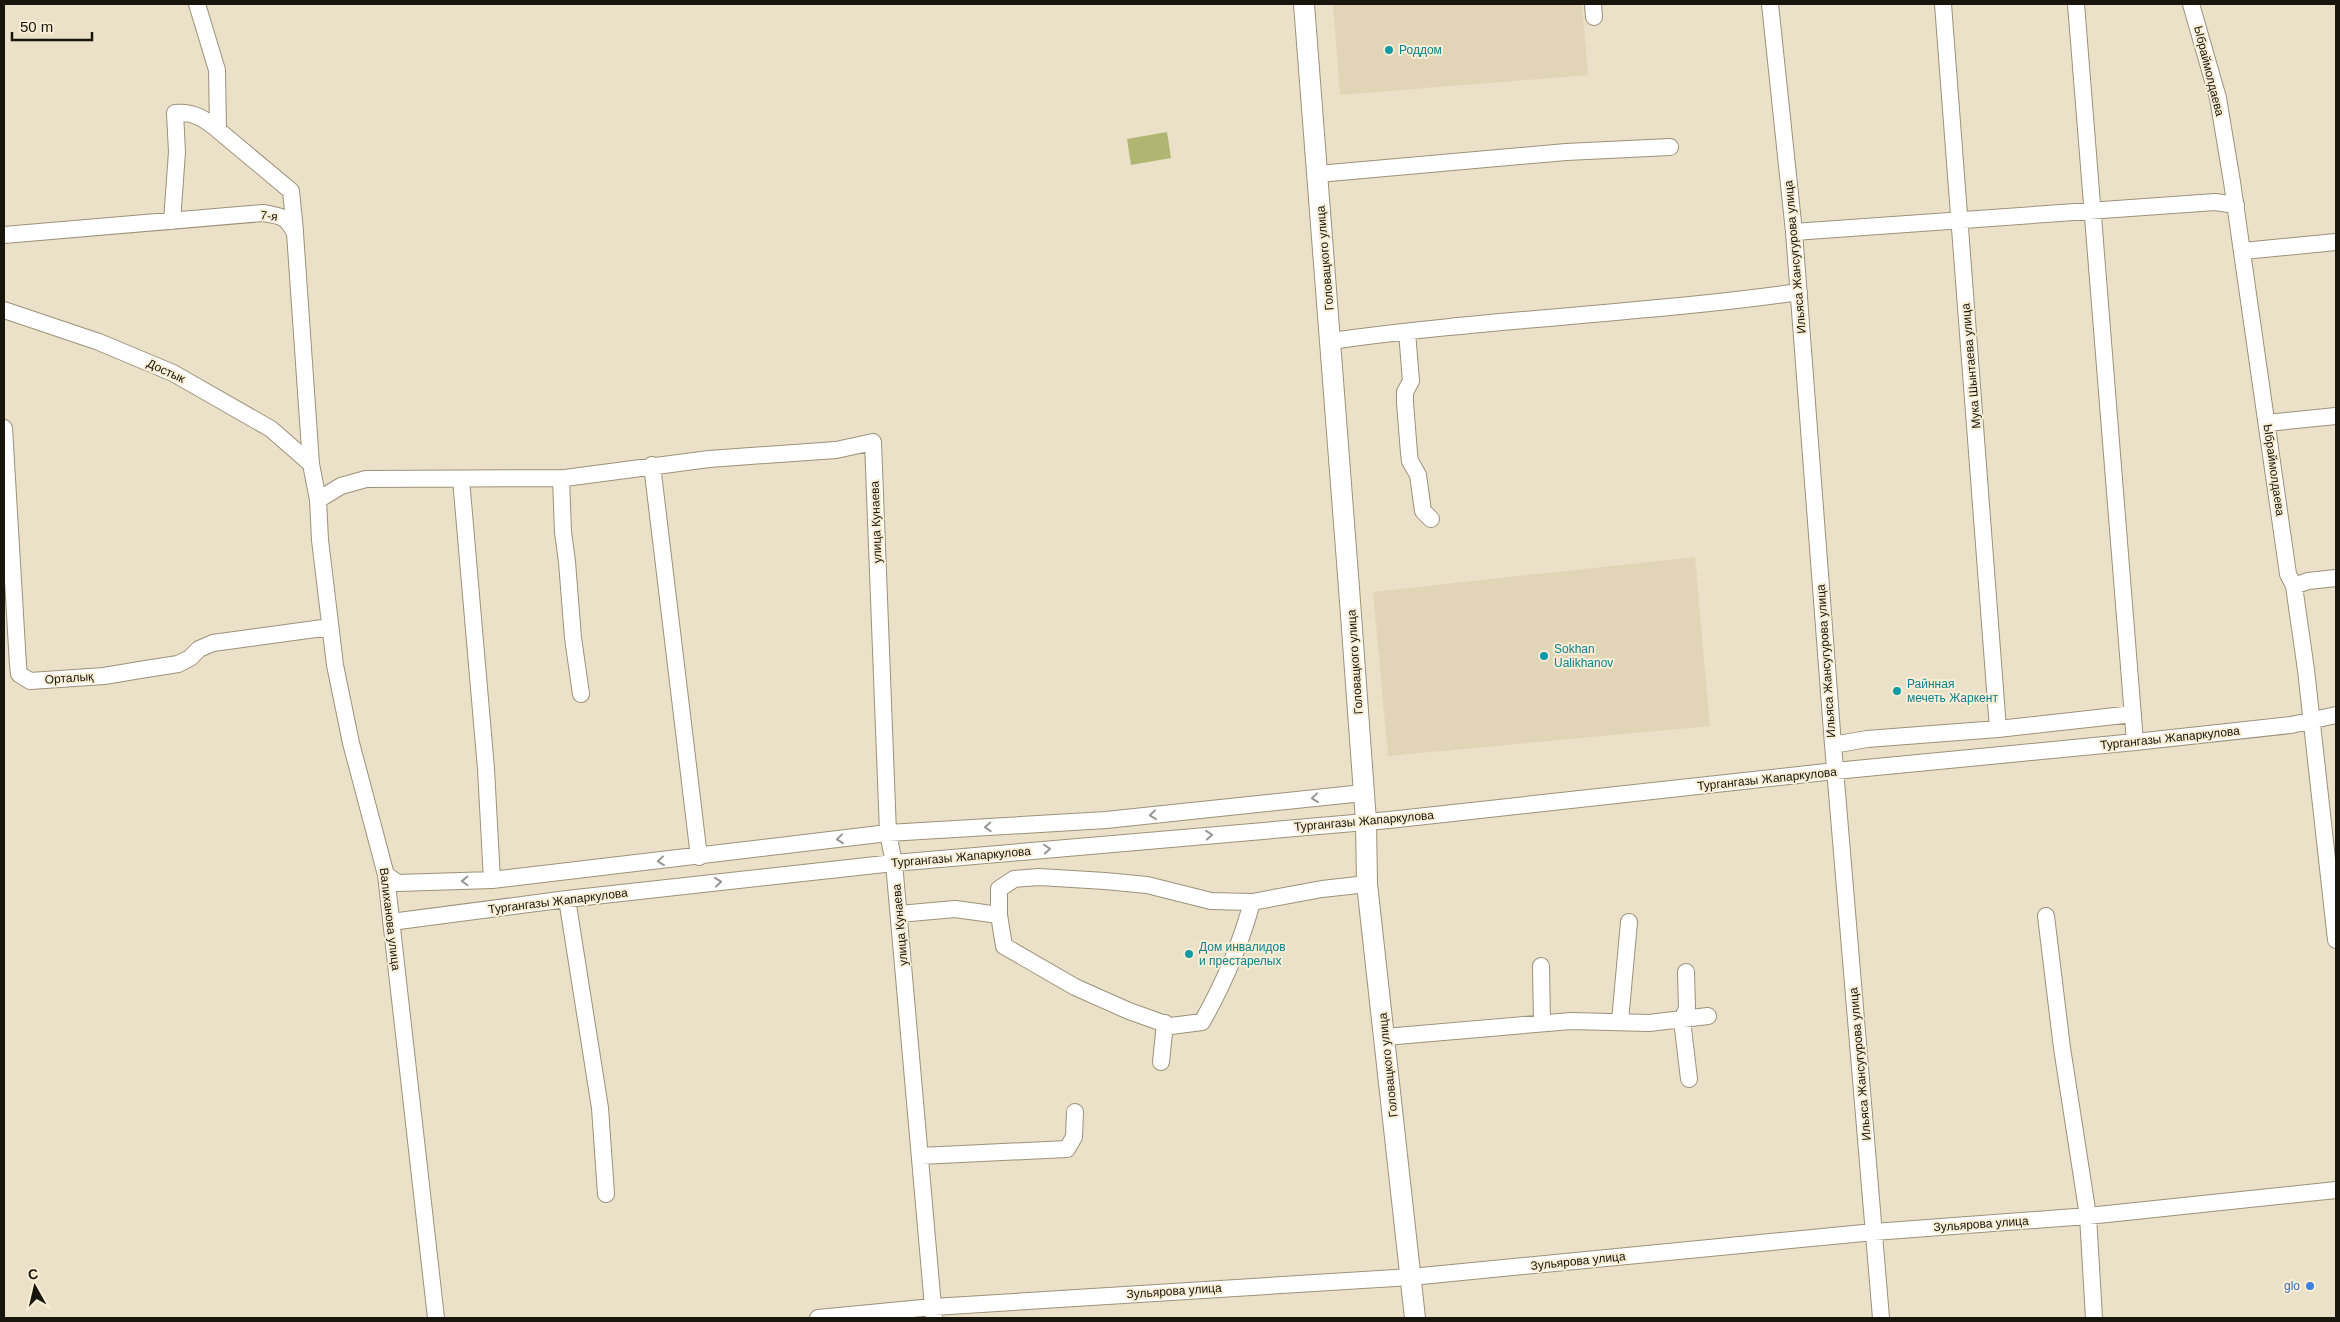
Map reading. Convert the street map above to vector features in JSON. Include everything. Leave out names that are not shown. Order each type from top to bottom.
[{"type":"main road","name":"Головацкого улица","points":[[1304,4],[1332,341],[1366,821],[1367,884],[1412,1277],[1415,1318]]},
{"type":"street","points":[[197,4],[216,70],[218,130]]},
{"type":"street","name":"Ильяса Жансугурова улица","points":[[1770,4],[1794,232],[1835,771],[1881,1318]]},
{"type":"street","name":"Мука Шынтаева улица","points":[[1943,4],[1998,728]]},
{"type":"street","points":[[2076,4],[2135,742]]},
{"type":"street","name":"Ыбраймолдаева","points":[[2191,4],[2218,98],[2236,205],[2288,574],[2294,586],[2306,670],[2336,940]]},
{"type":"street","points":[[172,221],[177,152],[175,113],[186,112],[198,116],[218,130],[291,191],[296,233],[311,464]]},
{"type":"street","points":[[1318,174],[1491,158],[1670,147]]},
{"type":"street","points":[[1794,232],[2215,202],[2236,205]]},
{"type":"street","name":"7-я","points":[[4,235],[263,213],[281,216],[290,222],[296,233]]},
{"type":"street","points":[[2243,251],[2336,242]]},
{"type":"street","points":[[1332,341],[1798,292]]},
{"type":"street","name":"Достык","points":[[4,310],[99,342],[172,373],[271,429],[311,464]]},
{"type":"street","points":[[1407,332],[1411,381],[1404,392],[1410,461],[1418,475],[1423,511],[1431,519]]},
{"type":"street","points":[[2267,423],[2336,416]]},
{"type":"street","points":[[4,420],[4,428]]},
{"type":"street","name":"Орталық","points":[[4,428],[18,665],[19,674],[30,681],[104,676],[162,667],[178,664],[190,658],[199,649],[213,644],[330,627]]},
{"type":"street","name":"улица Кунаева","points":[[652,465],[836,450],[873,442],[888,833],[894,863],[899,914],[933,1312]]},
{"type":"street","name":"Валиханова улица","points":[[311,464],[318,500],[335,665],[351,744],[386,875],[436,1318]]},
{"type":"street","points":[[318,500],[341,486],[366,479],[419,477],[461,479],[561,478],[652,465],[699,857]]},
{"type":"street","points":[[561,478],[563,532],[572,638],[581,694]]},
{"type":"street","points":[[461,479],[486,769],[492,880]]},
{"type":"street","points":[[2294,586],[2308,581],[2336,578]]},
{"type":"street","points":[[1833,745],[2133,714]]},
{"type":"street","name":"Тургангазы Жапаркулова","points":[[391,922],[567,899],[894,863],[1366,821],[1835,771],[2135,742],[2291,725],[2310,719],[2336,715]]},
{"type":"street","points":[[386,875],[398,883],[492,880],[699,857],[888,833],[1106,820],[1363,793]]},
{"type":"street","points":[[1252,902],[1244,929],[1213,1003],[1202,1022],[1171,1026],[1074,988],[1004,946],[999,914],[999,889],[1014,879],[1039,877],[1147,885],[1211,901],[1252,902],[1322,889],[1367,884]]},
{"type":"street","points":[[567,899],[600,1108],[606,1194]]},
{"type":"street","points":[[899,914],[955,909],[999,914]]},
{"type":"street","points":[[2046,916],[2062,1048],[2088,1216],[2094,1318]]},
{"type":"street","points":[[1620,1021],[1629,922]]},
{"type":"street","points":[[1540,966],[1542,1023]]},
{"type":"street","points":[[1686,972],[1687,1008],[1682,1020],[1689,1079]]},
{"type":"street","points":[[1385,1037],[1542,1023],[1620,1021],[1649,1023],[1708,1016]]},
{"type":"street","points":[[1161,1062],[1164,1023]]},
{"type":"street","points":[[920,1156],[1067,1149],[1074,1137],[1075,1112]]},
{"type":"street","name":"Зульярова улица","points":[[818,1318],[933,1312],[1412,1277],[1874,1232],[2088,1216],[2336,1190]]},
{"type":"shaded area","points":[[1333,4],[1582,4],[1588,75],[1340,95]]},
{"type":"shaded area","points":[[1695,557],[1710,726],[1388,756],[1373,592]]},
{"type":"green space","points":[[1167,132],[1171,158],[1131,165],[1127,139]]},
{"type":"place","name":"Роддом","points":[[1389,50]]},
{"type":"place","name":"Sokhan Ualikhanov","points":[[1544,656]]},
{"type":"place","name":"Райнная мечеть Жаркент","points":[[1897,691]]},
{"type":"place","name":"Дом инвалидов и престарелых","points":[[1189,954]]},
{"type":"place","name":"glo","points":[[2310,1286]]}]
